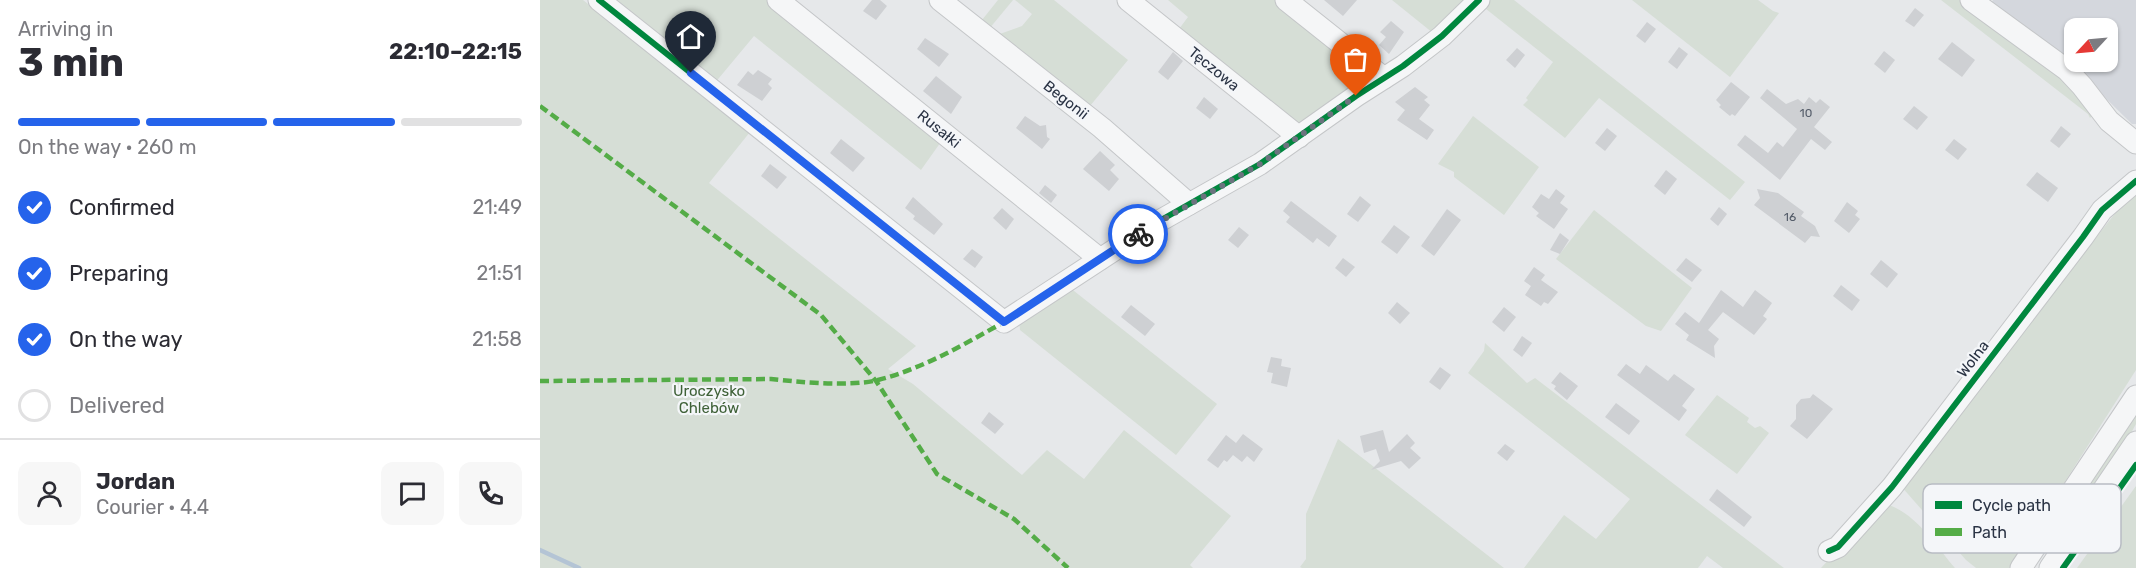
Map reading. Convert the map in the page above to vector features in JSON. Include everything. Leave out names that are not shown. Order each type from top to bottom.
[{"type":"street","points":[[599,0],[1004,322],[1189,204],[1260,164],[1403,66],[1442,36],[1479,0]]},
{"type":"street","name":"Rusałki","points":[[778,0],[1100,259]]},
{"type":"street","name":"Begonii","points":[[940,0],[1102,128],[1189,204]]},
{"type":"street","name":"Tęczowa","points":[[1128,0],[1299,137]]},
{"type":"street","points":[[1286,0],[1384,78]]},
{"type":"street","points":[[1971,0],[2067,70],[2109,121],[2136,143]]},
{"type":"street","name":"Wolna","points":[[1829,551],[1838,547],[1892,487],[2084,237],[2102,210],[2136,181]]},
{"type":"street","points":[[2077,484],[2136,396]]},
{"type":"street","points":[[2107,484],[2136,442]]},
{"type":"street","points":[[2021,568],[2031,553]]},
{"type":"street","points":[[2050,568],[2060,553]]},
{"type":"shaded area","points":[[1993,0],[2136,0],[2136,124],[2132,124],[2079,72],[2118,72],[2118,18],[2064,18],[2064,60],[1988,8]]},
{"type":"green space","name":"Uroczysko Chlebów","points":[[540,0],[583,0],[750,132],[709,183],[916,346],[888,369],[913,384],[1022,475],[1047,450],[1084,479],[1124,430],[1231,516],[1190,565],[1193,568],[540,568]]},
{"type":"green space","points":[[608,0],[771,0],[943,139],[921,170],[754,36],[714,84]]},
{"type":"green space","points":[[998,0],[1013,0],[989,29],[978,25]]},
{"type":"green space","points":[[1015,0],[1054,0],[1128,60],[1085,112],[997,35],[1022,26],[1032,14]]},
{"type":"green space","points":[[1168,0],[1279,0],[1371,73],[1336,98],[1311,121],[1296,124],[1179,29],[1188,17]]},
{"type":"green space","points":[[1392,0],[1466,0],[1433,33]]},
{"type":"green space","points":[[1487,0],[1514,0],[1745,182],[1730,200],[1599,98],[1565,138],[1523,105],[1553,62],[1481,5]]},
{"type":"green space","points":[[1632,0],[1758,0],[1779,13],[1730,77]]},
{"type":"green space","points":[[1941,0],[1962,0],[2077,89],[2093,115],[2090,118],[2088,114]]},
{"type":"green space","points":[[1473,116],[1539,167],[1504,215],[1454,177],[1454,172],[1438,164]]},
{"type":"green space","points":[[2136,187],[2136,370],[2063,484],[1923,484],[1923,511],[1900,485]]},
{"type":"green space","points":[[1594,210],[1692,288],[1661,331],[1646,326],[1556,259]]},
{"type":"green space","points":[[1069,287],[1217,404],[1176,455],[1020,330],[1019,320]]},
{"type":"green space","points":[[1485,343],[1527,383],[1535,378],[1784,568],[1723,568],[1707,556],[1698,568],[1524,568],[1564,515],[1596,539],[1630,499],[1468,373],[1484,351]]},
{"type":"green space","points":[[1717,395],[1749,418],[1747,422],[1755,428],[1760,426],[1769,433],[1737,474],[1685,435]]},
{"type":"green space","points":[[2136,411],[2136,424],[2126,442],[2096,484],[2089,484]]},
{"type":"green space","points":[[1338,439],[1504,568],[1300,567],[1306,559],[1306,514]]},
{"type":"green space","points":[[2136,486],[2136,568],[2077,568],[2088,553],[2121,553],[2121,507]]},
{"type":"green space","points":[[1889,505],[1908,516],[1923,530],[1923,553],[1943,553],[1955,568],[1821,568],[1859,527]]},
{"type":"green space","points":[[1960,553],[2020,553],[2010,568],[1976,568]]},
{"type":"building","points":[[872,0],[880,0],[887,6],[876,20],[863,11]]},
{"type":"building","points":[[1324,0],[1357,0],[1343,16]]},
{"type":"building","points":[[1915,8],[1924,15],[1914,27],[1905,21]]},
{"type":"building","points":[[1391,21],[1404,32],[1389,54],[1379,45],[1386,37],[1380,32]]},
{"type":"building","points":[[1647,22],[1656,29],[1645,43],[1636,36]]},
{"type":"building","points":[[925,38],[949,54],[939,67],[917,49]]},
{"type":"building","points":[[1952,42],[1975,60],[1962,77],[1938,59]]},
{"type":"building","points":[[1679,47],[1688,54],[1677,69],[1668,62]]},
{"type":"building","points":[[1517,48],[1525,55],[1515,68],[1506,60]]},
{"type":"building","points":[[1884,51],[1895,60],[1885,73],[1874,64]]},
{"type":"building","points":[[1173,52],[1183,61],[1168,80],[1158,72]]},
{"type":"building","points":[[758,70],[772,79],[768,84],[772,88],[762,101],[737,85],[748,71],[753,75]]},
{"type":"building","points":[[936,76],[962,97],[951,114],[923,91]]},
{"type":"building","points":[[1731,82],[1750,97],[1735,116],[1732,114],[1730,116],[1719,107],[1721,105],[1716,100]]},
{"type":"building","points":[[1415,87],[1428,97],[1424,100],[1430,105],[1419,119],[1434,130],[1427,140],[1397,120],[1405,110],[1395,102]]},
{"type":"building","points":[[1767,89],[1786,104],[1798,99],[1804,104],[1809,97],[1816,103],[1820,99],[1830,107],[1814,127],[1832,142],[1825,150],[1811,139],[1780,180],[1737,145],[1745,135],[1768,153],[1777,142],[1783,147],[1797,129],[1760,98]]},
{"type":"building","points":[[1204,97],[1218,109],[1210,119],[1196,108]]},
{"type":"building","points":[[1914,106],[1928,117],[1917,130],[1903,119]]},
{"type":"building","points":[[1025,116],[1040,126],[1046,125],[1047,137],[1050,139],[1042,149],[1016,128]]},
{"type":"building","points":[[2061,126],[2071,134],[2059,148],[2050,141]]},
{"type":"building","points":[[1607,128],[1617,136],[1605,151],[1595,143]]},
{"type":"building","points":[[841,139],[865,158],[853,172],[830,153]]},
{"type":"building","points":[[1954,139],[1967,149],[1958,160],[1945,150]]},
{"type":"building","points":[[1100,151],[1115,165],[1110,170],[1119,179],[1109,191],[1083,169]]},
{"type":"building","points":[[770,164],[787,177],[777,189],[761,176]]},
{"type":"building","points":[[1666,170],[1677,179],[1665,195],[1654,186]]},
{"type":"building","points":[[2037,172],[2058,188],[2048,202],[2026,185]]},
{"type":"building","points":[[1045,185],[1057,195],[1051,203],[1039,193]]},
{"type":"building","points":[[1556,189],[1565,196],[1560,203],[1568,209],[1554,229],[1536,216],[1539,213],[1532,207],[1541,194],[1549,199]]},
{"type":"building","points":[[1757,189],[1778,193],[1804,212],[1801,216],[1815,226],[1820,237],[1811,236],[1805,243],[1754,205],[1760,198]]},
{"type":"building","points":[[1360,196],[1371,205],[1358,222],[1347,214]]},
{"type":"building","points":[[913,197],[943,224],[934,235],[913,219],[915,216],[905,208]]},
{"type":"building","points":[[1291,201],[1337,236],[1329,247],[1317,238],[1313,243],[1286,222],[1290,217],[1283,211]]},
{"type":"building","points":[[1847,202],[1858,211],[1855,215],[1860,219],[1849,233],[1834,221]]},
{"type":"building","points":[[1719,207],[1727,214],[1718,226],[1710,219]]},
{"type":"building","points":[[1002,208],[1014,219],[1006,230],[993,218]]},
{"type":"building","points":[[1447,209],[1461,220],[1434,256],[1421,246]]},
{"type":"building","points":[[1394,225],[1410,237],[1397,254],[1381,242]]},
{"type":"building","points":[[1239,227],[1249,235],[1238,248],[1228,240]]},
{"type":"building","points":[[1560,233],[1569,240],[1560,254],[1550,250]]},
{"type":"building","points":[[972,249],[983,257],[975,268],[963,259]]},
{"type":"building","points":[[1343,258],[1355,267],[1346,277],[1335,268]]},
{"type":"building","points":[[1686,258],[1702,270],[1692,282],[1676,270]]},
{"type":"building","points":[[1881,260],[1898,274],[1887,288],[1870,274]]},
{"type":"building","points":[[1534,267],[1545,275],[1541,280],[1558,292],[1548,304],[1544,302],[1541,306],[1525,295],[1531,286],[1524,281]]},
{"type":"building","points":[[1841,285],[1860,300],[1852,311],[1833,296]]},
{"type":"building","points":[[1721,290],[1743,307],[1755,290],[1772,303],[1763,316],[1767,319],[1754,335],[1723,312],[1708,330],[1719,339],[1714,346],[1715,358],[1686,340],[1689,335],[1675,324],[1685,312],[1699,323]]},
{"type":"building","points":[[1397,302],[1410,313],[1400,324],[1388,313]]},
{"type":"building","points":[[1131,305],[1155,324],[1145,336],[1121,317]]},
{"type":"building","points":[[1504,307],[1516,317],[1504,332],[1492,322]]},
{"type":"building","points":[[1522,336],[1532,343],[1522,357],[1513,350]]},
{"type":"building","points":[[1271,357],[1282,359],[1281,366],[1291,368],[1287,387],[1271,383],[1273,373],[1267,372]]},
{"type":"building","points":[[1626,364],[1640,374],[1646,365],[1668,381],[1674,374],[1695,389],[1682,406],[1687,410],[1679,421],[1617,375]]},
{"type":"building","points":[[1440,367],[1451,375],[1440,390],[1429,382]]},
{"type":"building","points":[[1560,372],[1578,386],[1567,400],[1554,389],[1556,386],[1551,383]]},
{"type":"building","points":[[1813,394],[1833,409],[1807,439],[1790,426],[1796,419],[1796,405],[1801,399],[1810,398]]},
{"type":"building","points":[[1616,403],[1640,421],[1629,435],[1605,417]]},
{"type":"building","points":[[989,412],[1004,424],[995,434],[981,423]]},
{"type":"building","points":[[1383,430],[1389,452],[1407,434],[1415,443],[1410,448],[1421,458],[1409,469],[1401,461],[1371,470],[1380,461],[1376,449],[1364,453],[1360,436]]},
{"type":"building","points":[[1243,434],[1263,449],[1254,462],[1247,456],[1242,462],[1233,455],[1227,462],[1224,460],[1218,468],[1207,460],[1226,435],[1236,443]]},
{"type":"building","points":[[1505,444],[1515,451],[1507,461],[1497,453]]},
{"type":"building","points":[[1717,489],[1752,517],[1744,527],[1709,500]]},
{"type":"waterway","points":[[540,550],[579,568]]},
{"type":"marked path","points":[[540,106],[821,315],[876,381],[937,474],[1014,519],[1068,568]]},
{"type":"marked path","points":[[540,381],[771,379],[825,383],[867,382],[895,375],[927,362],[1004,322]]},
{"type":"cycle path","points":[[599,0],[1004,322],[1154,224],[1260,164],[1356,96],[1403,66],[1442,36],[1479,0]]},
{"type":"cycle path","points":[[1829,551],[1838,547],[1892,487],[2102,210],[2136,181]]},
{"type":"cycle path","points":[[2121,486],[2136,465]]},
{"type":"cycle path","points":[[2063,568],[2074,553]]},
{"type":"way so far","points":[[1138,234],[1260,164],[1356,96]]},
{"type":"route","points":[[691,73],[1004,322],[1138,234]]}]
